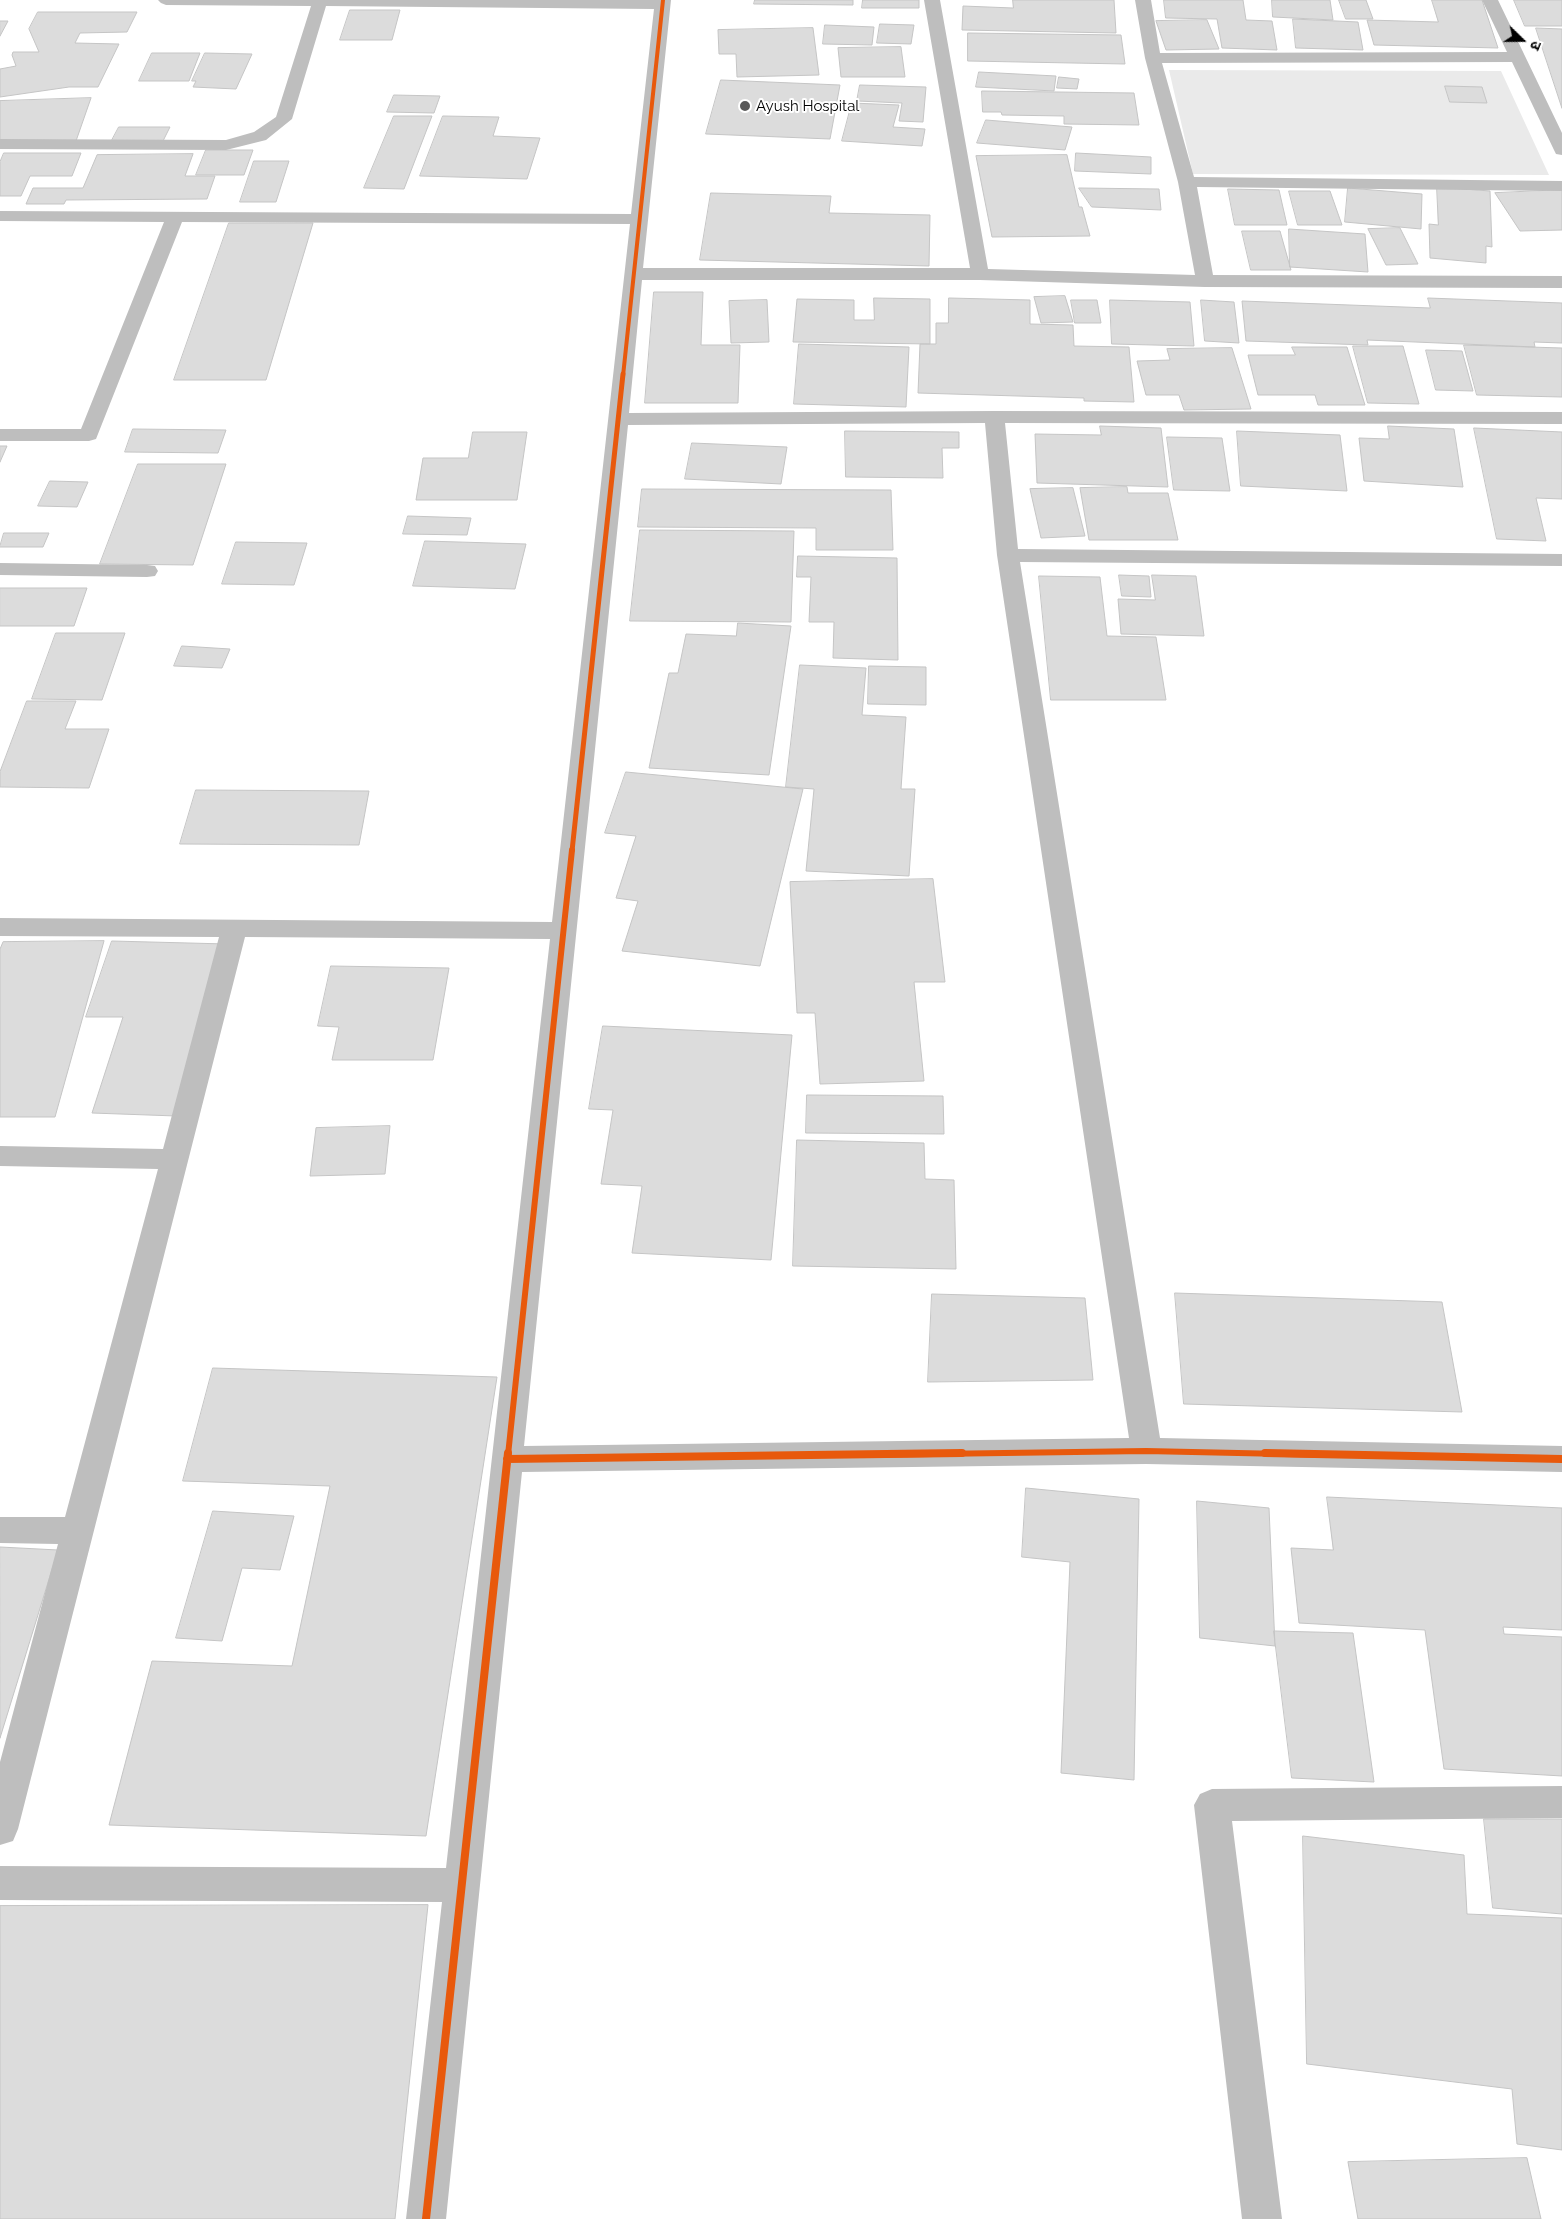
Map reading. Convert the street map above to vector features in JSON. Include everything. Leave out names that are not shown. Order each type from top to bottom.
[{"type":"street","points":[[166,0],[663,2],[426,2219]]},
{"type":"street","points":[[932,0],[980,274]]},
{"type":"street","points":[[1143,0],[1153,58],[1187,182],[1205,281]]},
{"type":"street","points":[[1490,0],[1562,150]]},
{"type":"street","points":[[0,144],[226,145],[260,136],[284,119],[320,1]]},
{"type":"street","points":[[1153,58],[1518,57]]},
{"type":"street","points":[[1187,182],[1562,186]]},
{"type":"street","points":[[0,216],[639,219]]},
{"type":"street","points":[[0,434],[89,435],[174,217]]},
{"type":"street","points":[[634,274],[980,274],[1205,281],[1562,282]]},
{"type":"street","points":[[618,419],[994,417],[1562,418]]},
{"type":"street","points":[[994,417],[1008,556],[1146,1451]]},
{"type":"street","points":[[1008,556],[1562,560]]},
{"type":"street","points":[[0,569],[148,570]]},
{"type":"street","points":[[0,927],[564,931]]},
{"type":"street","points":[[0,1829],[234,929]]},
{"type":"street","points":[[0,1156],[174,1159]]},
{"type":"street","points":[[507,1459],[1146,1451],[1562,1460]]},
{"type":"street","points":[[0,1530],[77,1530]]},
{"type":"street","points":[[1262,2219],[1212,1805],[1562,1802]]},
{"type":"street","points":[[0,1883],[462,1886]]},
{"type":"shaded area","points":[[1169,70],[1501,71],[1549,175],[1193,174]]},
{"type":"building","points":[[755,0],[853,0],[853,5],[754,4]]},
{"type":"building","points":[[863,0],[919,0],[919,8],[862,8]]},
{"type":"building","points":[[1013,0],[1114,0],[1116,33],[962,30],[963,6],[1013,8]]},
{"type":"building","points":[[1164,0],[1243,0],[1246,20],[1272,21],[1277,50],[1222,48],[1217,19],[1166,18]]},
{"type":"building","points":[[1272,0],[1330,0],[1333,20],[1273,17]]},
{"type":"building","points":[[1339,0],[1366,0],[1373,19],[1346,19]]},
{"type":"building","points":[[1432,0],[1482,0],[1498,48],[1374,45],[1367,20],[1438,22]]},
{"type":"building","points":[[1514,0],[1562,0],[1562,26],[1525,26]]},
{"type":"building","points":[[350,10],[400,10],[392,40],[340,40]]},
{"type":"building","points":[[38,12],[137,12],[127,32],[80,33],[75,43],[119,44],[98,87],[69,87],[0,97],[0,69],[16,66],[12,55],[13,52],[39,52],[29,29]]},
{"type":"building","points":[[1293,19],[1358,22],[1363,50],[1296,48]]},
{"type":"building","points":[[1207,20],[1219,49],[1166,50],[1156,21]]},
{"type":"building","points":[[0,21],[8,21],[0,36]]},
{"type":"building","points":[[880,24],[914,25],[911,44],[877,43]]},
{"type":"building","points":[[825,25],[874,27],[872,45],[823,44]]},
{"type":"building","points":[[813,28],[819,75],[737,77],[736,54],[719,54],[718,30]]},
{"type":"building","points":[[1536,28],[1562,29],[1562,108]]},
{"type":"building","points":[[968,33],[1121,35],[1125,64],[968,61]]},
{"type":"building","points":[[901,47],[905,77],[841,77],[838,48]]},
{"type":"building","points":[[152,53],[200,53],[189,81],[139,81]]},
{"type":"building","points":[[205,53],[252,54],[236,89],[193,87],[196,81],[192,81]]},
{"type":"building","points":[[979,72],[1056,76],[1054,91],[976,87]]},
{"type":"building","points":[[1059,77],[1079,79],[1077,89],[1057,88]]},
{"type":"building","points":[[721,80],[840,85],[830,139],[706,134]]},
{"type":"building","points":[[860,85],[926,87],[923,122],[899,121],[902,103],[857,101]]},
{"type":"building","points":[[1445,86],[1482,87],[1487,103],[1450,102]]},
{"type":"building","points":[[982,91],[1134,93],[1139,125],[1064,124],[1064,116],[1002,115],[1001,112],[983,112]]},
{"type":"building","points":[[394,95],[440,96],[434,113],[387,112]]},
{"type":"building","points":[[91,98],[76,141],[0,141],[0,101]]},
{"type":"building","points":[[852,103],[899,105],[893,127],[925,129],[922,146],[842,141]]},
{"type":"building","points":[[394,116],[432,116],[404,189],[364,188]]},
{"type":"building","points":[[443,116],[499,117],[493,136],[540,138],[527,179],[420,176]]},
{"type":"building","points":[[986,120],[1072,127],[1065,150],[977,143]]},
{"type":"building","points":[[119,127],[170,127],[162,143],[111,142]]},
{"type":"building","points":[[206,150],[253,150],[244,175],[196,175]]},
{"type":"building","points":[[4,153],[81,153],[72,176],[30,176],[21,196],[0,196],[0,162]]},
{"type":"building","points":[[1076,153],[1151,157],[1151,174],[1075,171]]},
{"type":"building","points":[[193,154],[185,176],[215,176],[207,199],[66,200],[64,204],[26,204],[33,188],[83,188],[97,155]]},
{"type":"building","points":[[1067,155],[1079,207],[1082,207],[1090,236],[992,237],[976,156]]},
{"type":"building","points":[[254,161],[289,161],[276,202],[240,202]]},
{"type":"building","points":[[1437,187],[1490,191],[1492,247],[1486,246],[1486,263],[1430,258],[1429,224],[1438,225]]},
{"type":"building","points":[[1079,188],[1159,189],[1161,210],[1092,207]]},
{"type":"building","points":[[1348,188],[1422,194],[1421,229],[1345,222]]},
{"type":"building","points":[[1228,189],[1279,190],[1287,225],[1235,225]]},
{"type":"building","points":[[1562,190],[1562,230],[1520,231],[1495,193]]},
{"type":"building","points":[[1289,191],[1330,191],[1342,225],[1298,225]]},
{"type":"building","points":[[711,193],[831,196],[829,213],[930,215],[929,266],[700,260]]},
{"type":"building","points":[[229,223],[313,223],[266,380],[174,380]]},
{"type":"building","points":[[1400,228],[1418,264],[1386,265],[1368,229]]},
{"type":"building","points":[[1289,229],[1365,234],[1368,272],[1290,267]]},
{"type":"building","points":[[1242,231],[1280,231],[1291,270],[1251,270]]},
{"type":"building","points":[[654,292],[703,292],[701,345],[740,345],[738,403],[645,403]]},
{"type":"building","points":[[1065,296],[1073,322],[1041,323],[1034,297]]},
{"type":"building","points":[[874,298],[930,299],[930,344],[793,342],[797,299],[854,300],[854,320],[874,320]]},
{"type":"building","points":[[949,298],[1030,300],[1030,324],[1073,325],[1074,346],[1129,347],[1134,402],[1084,401],[1084,398],[918,393],[920,344],[936,344],[936,323],[948,323]]},
{"type":"building","points":[[1428,298],[1562,303],[1562,343],[1534,342],[1535,347],[1367,340],[1368,345],[1246,341],[1242,301],[1430,308]]},
{"type":"building","points":[[767,300],[769,342],[731,343],[729,301]]},
{"type":"building","points":[[1071,300],[1097,300],[1101,323],[1075,323]]},
{"type":"building","points":[[1110,300],[1190,302],[1194,346],[1112,344]]},
{"type":"building","points":[[1201,300],[1234,302],[1239,343],[1205,341]]},
{"type":"building","points":[[799,344],[909,347],[906,407],[794,404]]},
{"type":"building","points":[[1464,345],[1562,348],[1562,397],[1477,395]]},
{"type":"building","points":[[1353,346],[1403,346],[1419,404],[1368,403]]},
{"type":"building","points":[[1292,347],[1347,347],[1365,405],[1318,405],[1315,395],[1258,395],[1248,355],[1295,355]]},
{"type":"building","points":[[1232,348],[1251,409],[1184,410],[1179,395],[1146,395],[1137,361],[1170,360],[1167,349]]},
{"type":"building","points":[[1426,350],[1462,351],[1473,391],[1436,390]]},
{"type":"building","points":[[1100,426],[1161,428],[1168,487],[1037,483],[1035,434],[1101,435]]},
{"type":"building","points":[[1388,426],[1454,429],[1463,487],[1364,481],[1359,438],[1389,439]]},
{"type":"building","points":[[1474,428],[1562,432],[1562,499],[1536,498],[1546,541],[1497,539]]},
{"type":"building","points":[[133,429],[226,430],[218,453],[125,452]]},
{"type":"building","points":[[845,431],[959,432],[959,448],[942,448],[943,478],[846,477]]},
{"type":"building","points":[[1237,431],[1340,435],[1347,491],[1241,486]]},
{"type":"building","points":[[473,432],[527,432],[517,500],[416,500],[423,458],[468,458]]},
{"type":"building","points":[[1167,437],[1222,438],[1230,491],[1174,490]]},
{"type":"building","points":[[692,443],[787,447],[781,484],[685,479]]},
{"type":"building","points":[[0,446],[7,446],[0,462]]},
{"type":"building","points":[[138,464],[226,464],[193,565],[100,564]]},
{"type":"building","points":[[50,481],[88,482],[77,507],[38,506]]},
{"type":"building","points":[[1127,487],[1128,493],[1168,493],[1178,540],[1089,540],[1080,488]]},
{"type":"building","points":[[1073,488],[1085,536],[1041,538],[1030,489]]},
{"type":"building","points":[[642,489],[891,490],[893,550],[816,550],[816,528],[638,527]]},
{"type":"building","points":[[408,516],[471,518],[467,535],[403,534]]},
{"type":"building","points":[[640,530],[794,531],[791,622],[630,621]]},
{"type":"building","points":[[4,533],[49,533],[43,547],[0,547]]},
{"type":"building","points":[[425,541],[526,544],[515,589],[413,586]]},
{"type":"building","points":[[236,542],[307,543],[294,585],[222,584]]},
{"type":"building","points":[[798,556],[897,558],[898,660],[833,658],[834,622],[809,622],[811,577],[797,577]]},
{"type":"building","points":[[1119,575],[1149,576],[1151,597],[1122,596]]},
{"type":"building","points":[[1152,575],[1196,576],[1204,636],[1121,634],[1118,599],[1155,600]]},
{"type":"building","points":[[1039,576],[1100,577],[1107,636],[1156,637],[1166,700],[1051,700]]},
{"type":"building","points":[[0,588],[87,588],[74,626],[0,626]]},
{"type":"building","points":[[738,623],[791,626],[769,775],[649,768],[669,673],[678,673],[686,634],[736,636]]},
{"type":"building","points":[[56,633],[125,633],[102,700],[32,699]]},
{"type":"building","points":[[182,646],[230,649],[222,668],[174,666]]},
{"type":"building","points":[[800,665],[866,668],[862,715],[906,717],[901,789],[915,789],[909,876],[806,871],[814,789],[786,787]]},
{"type":"building","points":[[869,666],[926,667],[926,705],[868,704]]},
{"type":"building","points":[[27,701],[76,701],[65,729],[109,729],[89,788],[0,787],[0,772]]},
{"type":"building","points":[[626,772],[803,789],[760,966],[622,951],[638,901],[616,898],[636,836],[605,833]]},
{"type":"building","points":[[196,790],[369,791],[359,845],[180,844]]},
{"type":"building","points":[[933,879],[945,982],[914,982],[924,1081],[820,1084],[815,1013],[797,1013],[790,882]]},
{"type":"building","points":[[104,941],[55,1117],[0,1117],[0,949],[3,942]]},
{"type":"building","points":[[112,941],[227,944],[176,1116],[92,1113],[123,1017],[86,1017]]},
{"type":"building","points":[[331,966],[449,968],[433,1060],[332,1060],[339,1027],[318,1026]]},
{"type":"building","points":[[603,1026],[792,1035],[771,1260],[632,1253],[642,1186],[601,1184],[613,1110],[589,1109]]},
{"type":"building","points":[[807,1095],[943,1096],[944,1134],[806,1133]]},
{"type":"building","points":[[390,1126],[385,1174],[310,1176],[316,1128]]},
{"type":"building","points":[[797,1140],[924,1143],[925,1179],[954,1180],[956,1269],[793,1266]]},
{"type":"building","points":[[1175,1293],[1442,1302],[1462,1412],[1184,1404]]},
{"type":"building","points":[[932,1294],[1085,1298],[1093,1380],[928,1382]]},
{"type":"building","points":[[213,1368],[497,1377],[426,1836],[109,1825],[152,1661],[292,1666],[330,1486],[183,1481]]},
{"type":"building","points":[[1026,1488],[1139,1499],[1134,1780],[1061,1773],[1070,1562],[1022,1557]]},
{"type":"building","points":[[1327,1497],[1562,1508],[1562,1630],[1503,1627],[1504,1634],[1562,1637],[1562,1776],[1444,1769],[1425,1630],[1299,1623],[1291,1548],[1333,1550]]},
{"type":"building","points":[[1197,1501],[1269,1508],[1275,1646],[1200,1638]]},
{"type":"building","points":[[213,1511],[294,1516],[280,1570],[242,1568],[222,1641],[176,1638]]},
{"type":"building","points":[[0,1547],[58,1550],[0,1738]]},
{"type":"building","points":[[1274,1631],[1353,1633],[1374,1782],[1292,1778]]},
{"type":"building","points":[[1484,1819],[1562,1819],[1562,1914],[1493,1908]]},
{"type":"building","points":[[1303,1836],[1464,1855],[1467,1914],[1562,1918],[1562,2150],[1517,2144],[1512,2089],[1307,2064]]},
{"type":"building","points":[[428,1905],[395,2219],[0,2219],[0,1906]]},
{"type":"building","points":[[1527,2158],[1541,2219],[1358,2219],[1348,2162]]},
{"type":"cycle path","points":[[426,2219],[663,0]]},
{"type":"cycle path","points":[[507,1459],[1146,1451],[1562,1459]]},
{"type":"place","name":"Ayush Hospital","points":[[745,106]]}]
